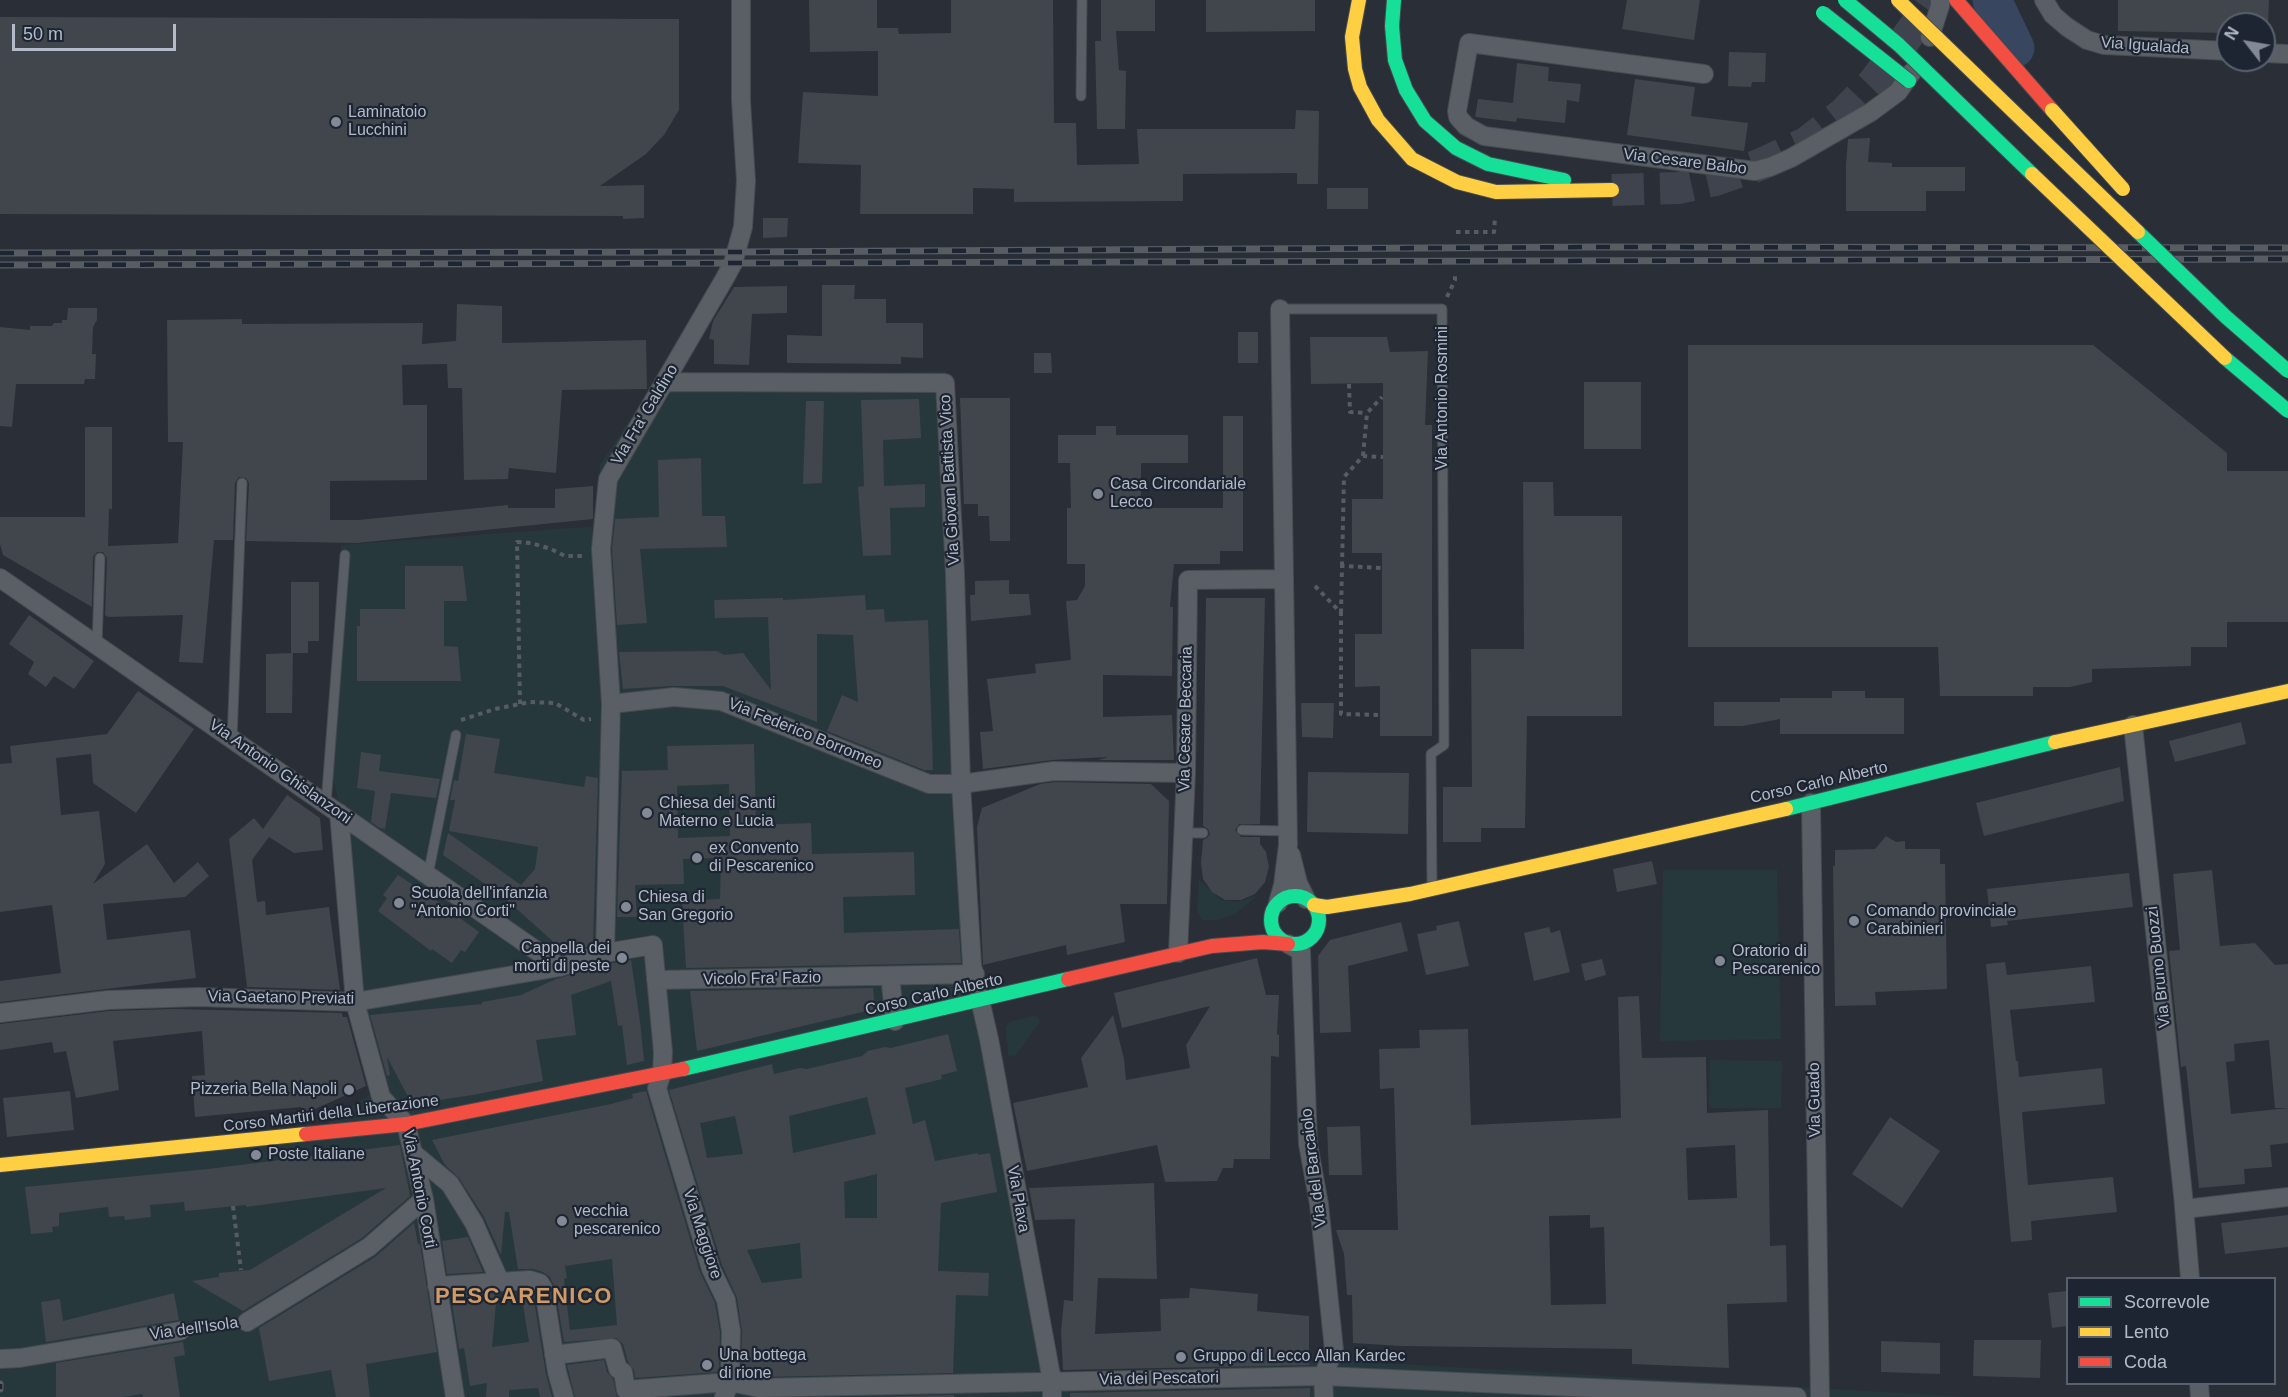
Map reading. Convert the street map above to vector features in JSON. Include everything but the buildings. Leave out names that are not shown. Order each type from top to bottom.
[{"type":"main road","points":[[1354,0],[1355,17]]},
{"type":"main road","points":[[1359,0],[1352,37],[1355,69],[1364,95],[1391,137],[1420,164],[1457,182],[1496,192],[1612,190],[1488,164],[1464,153],[1444,139],[1419,112],[1401,80],[1392,40],[1394,0]]},
{"type":"main road","points":[[1845,0],[1899,45],[2190,327],[2288,411]]},
{"type":"main road","points":[[1898,0],[2226,317],[2288,371]]},
{"type":"main road","points":[[1956,0],[2132,198]]},
{"type":"main road","points":[[1815,7],[1923,91]]},
{"type":"main road","points":[[1941,104],[1986,130]]},
{"type":"main road","points":[[2267,335],[2288,360]]},
{"type":"main road","name":"Corso Carlo Alberto","points":[[2234,701],[2288,676]]},
{"type":"main road","name":"Corso Carlo Alberto","points":[[1310,902],[1327,907],[1410,894],[1811,803],[2097,732],[2288,691]]},
{"type":"main road","name":"Corso Carlo Alberto","points":[[1315,934],[1410,894]]},
{"type":"main road","points":[[1257,921],[1286,897],[1296,896],[1310,902],[1319,915],[1315,934],[1301,944],[1288,944],[1279,939],[1273,932],[1270,921],[1275,907]]},
{"type":"main road","name":"Corso Carlo Alberto","points":[[1212,946],[1240,931]]},
{"type":"main road","name":"Corso Carlo Alberto","points":[[662,1072],[717,1062],[1212,946],[1263,942],[1288,944]]},
{"type":"main road","name":"Corso Martiri della Liberazione","points":[[0,1165],[406,1124],[635,1080],[662,1072]]},
{"type":"street","name":"Via Fra' Galdino","points":[[605,953],[611,711],[601,556],[608,479],[733,263],[743,227],[746,181],[741,100],[741,0]]},
{"type":"street","name":"Via Cesare Balbo","points":[[1704,74],[1469,43],[1457,105],[1458,117],[1473,131],[1484,136],[1755,171],[1770,167],[1838,132],[1898,92],[1924,56],[1940,0]]},
{"type":"street","name":"Via Igualada","points":[[2044,0],[2053,15],[2067,27],[2095,43],[2216,50]]},
{"type":"street","name":"Via Antonio Rosmini","points":[[1275,907],[1284,885],[1287,838],[1280,309]]},
{"type":"street","name":"Via Giovan Battista Vico","points":[[666,382],[945,383],[955,574],[961,784]]},
{"type":"street","name":"Via Antonio Ghislanzoni","points":[[0,578],[560,967]]},
{"type":"street","name":"Via Cesare Beccaria","points":[[1178,953],[1186,773],[1188,580],[1283,579]]},
{"type":"street","name":"Via Federico Borromeo","points":[[611,711],[674,697],[722,701],[929,784],[961,784],[1053,771],[1186,773]]},
{"type":"street","name":"Via Bruno Buozzi","points":[[2133,725],[2185,1209],[2190,1277]]},
{"type":"street","points":[[961,784],[972,965],[981,1000]]},
{"type":"street","name":"Via Guado","points":[[1811,803],[1820,1397]]},
{"type":"street","name":"Via Antonio Corti","points":[[333,809],[355,1002],[381,1097],[406,1124],[424,1199],[455,1397]]},
{"type":"street","name":"Via Antonio Rosmini","points":[[1287,838],[1298,883],[1310,902]]},
{"type":"street","name":"Via del Barcaiolo","points":[[1288,944],[1301,951],[1308,1144],[1319,1204],[1334,1350],[1323,1376],[1324,1397]]},
{"type":"street","name":"Via Gaetano Previati","points":[[0,1013],[108,1000],[198,996],[355,1002],[560,967],[605,953],[653,945],[656,980]]},
{"type":"street","name":"Vicolo Fra' Fazio","points":[[656,980],[975,974]]},
{"type":"street","points":[[890,976],[895,1021]]},
{"type":"street","name":"Via Maggiore","points":[[656,980],[662,1044],[662,1072],[657,1088],[707,1258],[726,1300],[731,1330],[727,1389]]},
{"type":"street","name":"Via Plava","points":[[981,1000],[1052,1389]]},
{"type":"street","points":[[413,1153],[450,1184],[474,1223],[500,1282]]},
{"type":"street","points":[[2185,1209],[2288,1197]]},
{"type":"street","name":"Via dell'Isola","points":[[247,1322],[369,1247],[424,1199]]},
{"type":"street","points":[[437,1286],[530,1280],[540,1282],[544,1290],[564,1397]]},
{"type":"street","name":"Via dell'Isola","points":[[0,1359],[20,1358],[180,1331]]},
{"type":"street","name":"Via dei Pescatori","points":[[555,1355],[612,1348],[618,1369],[623,1371],[626,1390],[634,1393],[759,1388],[1052,1389],[1323,1376],[1797,1397]]},
{"type":"lane","points":[[1082,0],[1082,96]]},
{"type":"lane","name":"Via Antonio Rosmini","points":[[1280,309],[1442,309],[1444,745],[1431,754],[1432,889]]},
{"type":"lane","points":[[232,739],[242,483]]},
{"type":"lane","points":[[333,809],[345,555]]},
{"type":"lane","points":[[97,645],[100,558]]},
{"type":"lane","points":[[428,876],[456,735]]},
{"type":"lane","points":[[1242,830],[1287,838]]},
{"type":"lane","points":[[1183,833],[1203,833]]},
{"type":"path","points":[[1442,309],[1455,280],[1455,273]]},
{"type":"path","points":[[1349,384],[1350,412],[1367,413]]},
{"type":"path","points":[[1380,715],[1341,714],[1341,614],[1344,477],[1363,456],[1367,413],[1382,397]]},
{"type":"path","points":[[1363,456],[1383,457]]},
{"type":"path","points":[[520,704],[517,542],[531,543],[565,556],[601,556]]},
{"type":"path","points":[[1342,566],[1382,568]]},
{"type":"path","points":[[1315,586],[1341,614]]},
{"type":"path","points":[[456,735],[460,721],[495,709],[530,702],[555,703],[584,720],[611,711]]},
{"type":"path","points":[[233,1206],[241,1270]]},
{"type":"path","name":"Via dell'Isola","points":[[180,1331],[247,1322]]},
{"type":"shaded area","points":[[946,371],[983,1042],[1054,1377],[1328,1360],[1971,1397],[0,1397],[0,1173],[318,1130],[385,1084],[351,1001],[347,831],[332,776],[341,545],[600,526],[600,465],[657,378]]},
{"type":"shaded area","name":"Oratorio di Pescarenico","points":[[1663,870],[1777,870],[1781,1039],[1660,1041]]},
{"type":"shaded area","points":[[1199,880],[1221,900],[1238,902],[1258,895],[1235,914],[1216,920],[1203,920],[1197,912]]},
{"type":"shaded area","points":[[1033,1016],[1038,1017],[1040,1022],[1015,1056],[1008,1055],[1006,1027],[1009,1022]]},
{"type":"shaded area","points":[[1710,1060],[1782,1061],[1781,1108],[1709,1108]]},
{"type":"waterway","points":[[1992,0],[2015,48]]},
{"type":"tunnel","points":[[1612,190],[1678,188],[1715,180],[1759,165],[1806,143],[1844,113],[1874,82],[1934,0]]},
{"type":"railway","points":[[0,253],[1597,247],[2288,248]]},
{"type":"railway","points":[[0,265],[2288,259]]},
{"type":"railway","points":[[0,1384],[0,1389]]},
{"type":"traffic: fast","points":[[1394,0],[1392,26],[1395,60],[1406,90],[1425,121],[1456,148],[1488,164],[1564,180]]},
{"type":"traffic: fast","points":[[1845,0],[1899,45],[2032,174]]},
{"type":"traffic: fast","points":[[1823,13],[1909,81]]},
{"type":"traffic: fast","points":[[2138,232],[2226,317],[2288,371]]},
{"type":"traffic: fast","points":[[2225,358],[2288,411]]},
{"type":"traffic: fast","points":[[1786,809],[2055,742]]},
{"type":"traffic: fast","points":[[1290,896],[1300,896],[1312,903],[1319,915],[1319,920],[1319,925],[1312,937],[1300,944],[1290,944],[1275,933],[1271,925],[1271,915],[1282,900],[1290,896]]},
{"type":"traffic: fast","points":[[683,1069],[1068,979]]},
{"type":"traffic: slow","points":[[1359,0],[1352,37],[1355,69],[1360,87],[1378,120],[1412,159],[1457,182],[1496,192],[1612,190]]},
{"type":"traffic: slow","points":[[1898,0],[2138,232]]},
{"type":"traffic: slow","points":[[2052,110],[2123,189]]},
{"type":"traffic: slow","points":[[2032,174],[2225,358]]},
{"type":"traffic: slow","points":[[2055,742],[2288,691]]},
{"type":"traffic: slow","points":[[1314,905],[1327,907],[1410,894],[1786,809]]},
{"type":"traffic: slow","points":[[0,1165],[306,1134]]},
{"type":"traffic: jam","points":[[1956,0],[2052,110]]},
{"type":"traffic: jam","points":[[1068,979],[1212,946],[1263,942],[1288,944]]},
{"type":"traffic: jam","points":[[306,1134],[406,1124],[683,1069]]},
{"type":"place","name":"Laminatoio Lucchini","points":[[336,122]]},
{"type":"place","name":"Casa Circondariale Lecco","points":[[1098,494]]},
{"type":"place","name":"Chiesa dei Santi Materno e Lucia","points":[[647,813]]},
{"type":"place","name":"ex Convento di Pescarenico","points":[[697,858]]},
{"type":"place","name":"Scuola dell'infanzia \"Antonio Corti\"","points":[[399,903]]},
{"type":"place","name":"Chiesa di San Gregorio","points":[[626,907]]},
{"type":"place","name":"Comando provinciale Carabinieri","points":[[1854,921]]},
{"type":"place","name":"Cappella dei morti di peste","points":[[622,958]]},
{"type":"place","name":"Oratorio di Pescarenico","points":[[1720,961]]},
{"type":"place","name":"Pizzeria Bella Napoli","points":[[349,1090]]},
{"type":"place","name":"Poste Italiane","points":[[256,1155]]},
{"type":"place","name":"vecchia pescarenico","points":[[562,1221]]},
{"type":"place","name":"Gruppo di Lecco Allan Kardec","points":[[1181,1357]]},
{"type":"place","name":"Una bottega di rione","points":[[707,1365]]},
{"type":"district","name":"PESCARENICO","points":[[524,1297]]}]
